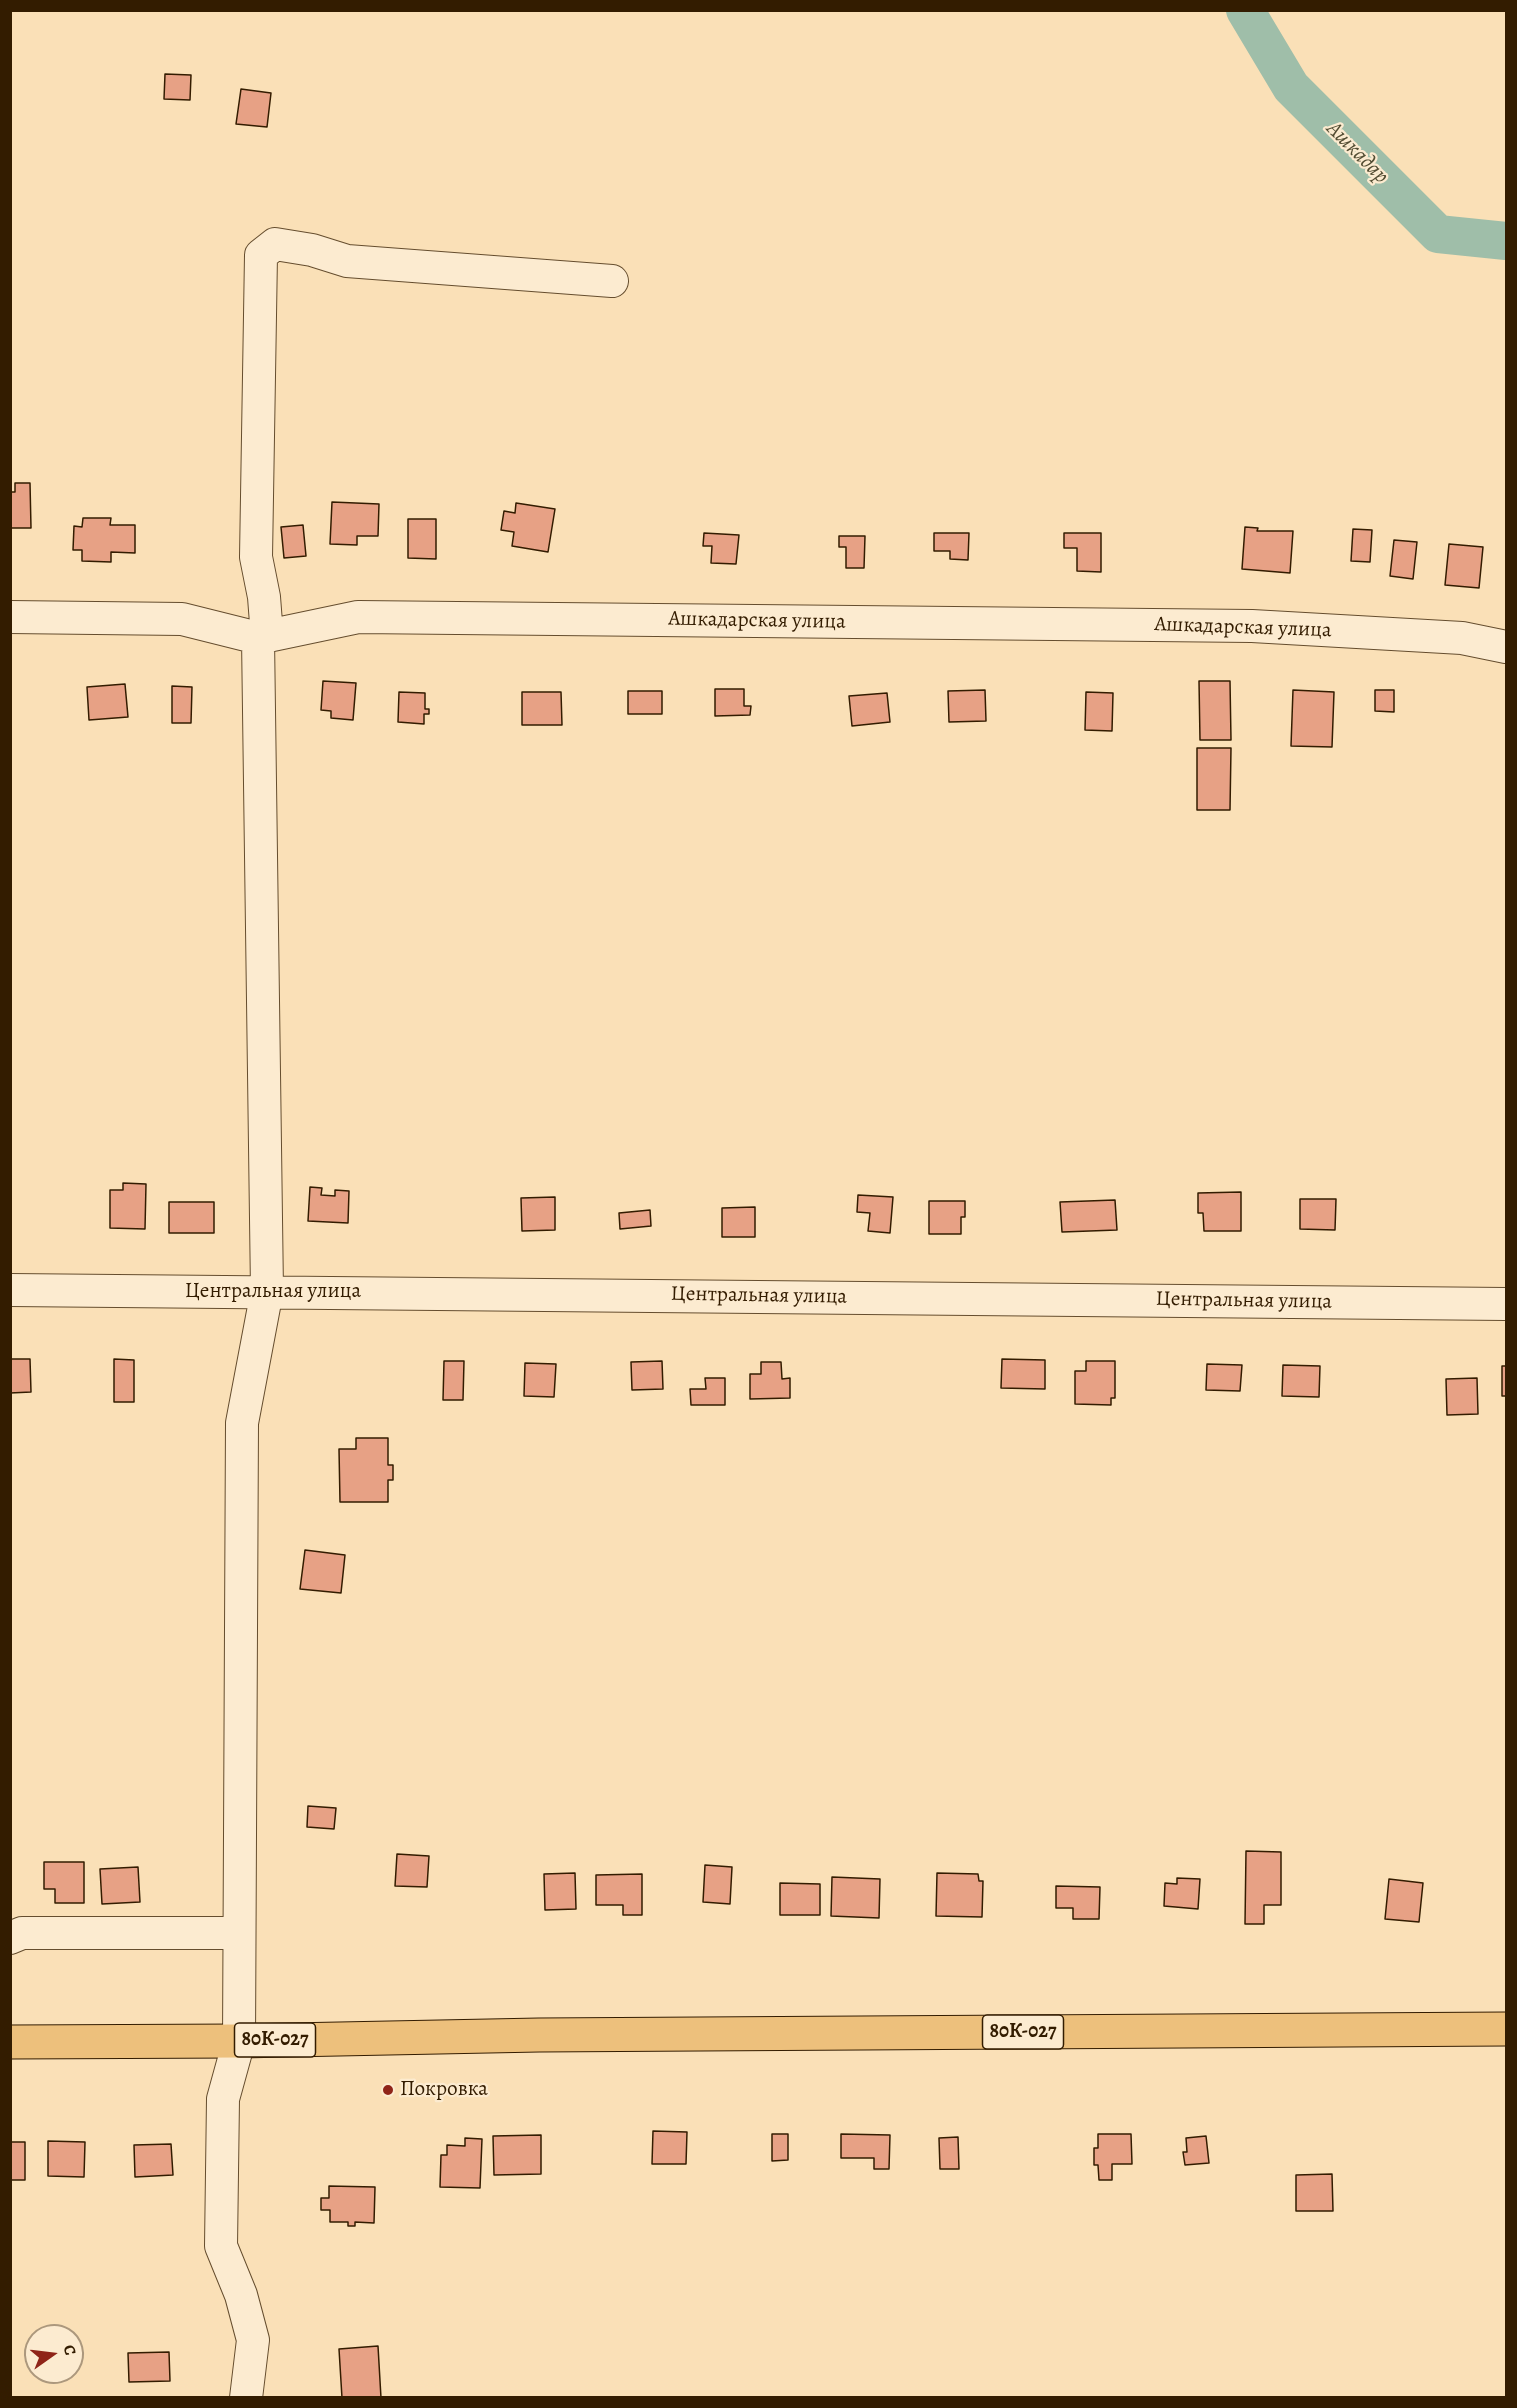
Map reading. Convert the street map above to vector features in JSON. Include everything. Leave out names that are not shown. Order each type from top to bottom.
[{"type":"main road","name":"80К-027","points":[[10,2042],[239,2041],[551,2034],[1506,2029]]},
{"type":"street","points":[[246,2397],[253,2340],[241,2295],[221,2246],[223,2099],[239,2041],[242,1423],[267,1291],[262,637],[264,597],[256,557],[261,255],[275,244],[312,250],[347,261],[612,281]]},
{"type":"street","name":"Ашкадарская улица","points":[[10,617],[182,619],[262,637],[358,617],[1252,626],[1462,638],[1506,647]]},
{"type":"street","name":"Центральная улица","points":[[10,1290],[1506,1304]]},
{"type":"street","points":[[14,1934],[239,1933]]},
{"type":"building","points":[[165,74],[191,75],[190,100],[164,99]]},
{"type":"building","points":[[241,89],[271,93],[267,127],[236,124]]},
{"type":"building","points":[[15,483],[30,483],[31,528],[10,528],[10,492],[15,492]]},
{"type":"building","points":[[332,502],[379,504],[378,536],[357,536],[357,545],[330,544]]},
{"type":"building","points":[[516,503],[555,509],[548,552],[512,546],[514,532],[501,530],[504,511],[515,513]]},
{"type":"building","points":[[83,518],[111,518],[110,525],[135,525],[135,553],[111,552],[111,562],[82,561],[82,550],[73,550],[74,526],[82,527]]},
{"type":"building","points":[[408,519],[436,519],[436,559],[408,558]]},
{"type":"building","points":[[303,525],[306,556],[284,558],[281,527]]},
{"type":"building","points":[[1245,527],[1258,528],[1257,531],[1293,531],[1290,573],[1242,569]]},
{"type":"building","points":[[1353,529],[1372,530],[1370,562],[1351,561]]},
{"type":"building","points":[[704,533],[739,535],[736,564],[711,563],[712,546],[703,546]]},
{"type":"building","points":[[934,533],[969,533],[968,560],[950,559],[950,551],[934,551]]},
{"type":"building","points":[[1064,533],[1101,533],[1101,572],[1077,571],[1077,548],[1064,548]]},
{"type":"building","points":[[839,536],[865,536],[864,568],[846,568],[846,547],[839,547]]},
{"type":"building","points":[[1394,540],[1417,542],[1413,579],[1390,576]]},
{"type":"building","points":[[1449,544],[1483,547],[1479,588],[1445,585]]},
{"type":"building","points":[[323,681],[356,683],[353,720],[331,718],[331,711],[321,710]]},
{"type":"building","points":[[1199,681],[1230,681],[1231,740],[1200,740]]},
{"type":"building","points":[[125,684],[128,717],[89,720],[87,687]]},
{"type":"building","points":[[172,686],[192,687],[191,723],[172,723]]},
{"type":"building","points":[[715,689],[744,689],[744,706],[751,706],[750,715],[715,716]]},
{"type":"building","points":[[985,690],[986,721],[949,722],[948,691]]},
{"type":"building","points":[[1293,690],[1334,692],[1332,747],[1291,746]]},
{"type":"building","points":[[1375,690],[1394,690],[1394,712],[1375,711]]},
{"type":"building","points":[[628,691],[662,691],[662,714],[628,714]]},
{"type":"building","points":[[399,692],[425,693],[425,709],[429,709],[429,714],[424,714],[424,724],[398,722]]},
{"type":"building","points":[[522,692],[561,692],[562,725],[522,725]]},
{"type":"building","points":[[1086,692],[1113,693],[1112,731],[1085,730]]},
{"type":"building","points":[[887,693],[890,722],[852,726],[849,696]]},
{"type":"building","points":[[1197,748],[1231,748],[1230,810],[1197,810]]},
{"type":"building","points":[[123,1183],[146,1184],[145,1229],[110,1228],[110,1190],[123,1190]]},
{"type":"building","points":[[310,1187],[322,1188],[321,1195],[335,1196],[335,1190],[349,1191],[348,1223],[308,1221]]},
{"type":"building","points":[[1241,1192],[1241,1231],[1204,1231],[1203,1213],[1198,1213],[1198,1193]]},
{"type":"building","points":[[858,1195],[893,1197],[890,1233],[868,1231],[870,1213],[857,1212]]},
{"type":"building","points":[[555,1197],[555,1230],[522,1231],[521,1198]]},
{"type":"building","points":[[1300,1199],[1336,1199],[1335,1230],[1300,1229]]},
{"type":"building","points":[[1115,1200],[1117,1230],[1062,1232],[1060,1202]]},
{"type":"building","points":[[929,1201],[965,1201],[965,1217],[961,1217],[961,1234],[929,1234]]},
{"type":"building","points":[[169,1202],[214,1202],[214,1233],[169,1233]]},
{"type":"building","points":[[755,1207],[755,1237],[722,1237],[722,1208]]},
{"type":"building","points":[[650,1210],[651,1226],[620,1229],[619,1213]]},
{"type":"building","points":[[10,1359],[30,1359],[31,1392],[10,1393]]},
{"type":"building","points":[[114,1359],[134,1360],[134,1402],[114,1402]]},
{"type":"building","points":[[1002,1359],[1045,1360],[1045,1389],[1001,1388]]},
{"type":"building","points":[[444,1361],[464,1361],[463,1400],[443,1400]]},
{"type":"building","points":[[662,1361],[663,1389],[632,1390],[631,1362]]},
{"type":"building","points":[[1086,1361],[1115,1361],[1115,1398],[1111,1398],[1111,1405],[1075,1404],[1075,1371],[1086,1371]]},
{"type":"building","points":[[761,1362],[781,1362],[782,1379],[790,1378],[790,1398],[750,1399],[750,1374],[761,1374]]},
{"type":"building","points":[[525,1363],[556,1364],[554,1397],[524,1396]]},
{"type":"building","points":[[1207,1364],[1242,1365],[1240,1391],[1206,1390]]},
{"type":"building","points":[[1283,1365],[1320,1366],[1319,1397],[1282,1396]]},
{"type":"building","points":[[1502,1366],[1506,1366],[1506,1396],[1502,1396]]},
{"type":"building","points":[[705,1378],[725,1378],[725,1405],[691,1405],[690,1389],[706,1389]]},
{"type":"building","points":[[1477,1378],[1478,1414],[1447,1415],[1446,1379]]},
{"type":"building","points":[[356,1438],[388,1438],[388,1465],[393,1465],[393,1480],[388,1480],[388,1502],[340,1502],[339,1449],[356,1449]]},
{"type":"building","points":[[305,1550],[345,1555],[341,1593],[300,1589]]},
{"type":"building","points":[[308,1806],[336,1808],[334,1829],[307,1827]]},
{"type":"building","points":[[1246,1851],[1281,1852],[1281,1905],[1264,1905],[1264,1924],[1245,1924]]},
{"type":"building","points":[[397,1854],[429,1856],[427,1887],[395,1886]]},
{"type":"building","points":[[44,1862],[84,1862],[84,1903],[55,1903],[55,1889],[44,1889]]},
{"type":"building","points":[[705,1865],[732,1867],[730,1904],[703,1902]]},
{"type":"building","points":[[138,1867],[140,1902],[102,1904],[100,1869]]},
{"type":"building","points":[[575,1873],[576,1909],[545,1910],[544,1874]]},
{"type":"building","points":[[937,1873],[978,1874],[979,1881],[983,1881],[982,1917],[936,1916]]},
{"type":"building","points":[[642,1874],[642,1915],[623,1915],[623,1905],[596,1905],[596,1875]]},
{"type":"building","points":[[832,1877],[880,1879],[879,1918],[831,1916]]},
{"type":"building","points":[[1177,1878],[1200,1879],[1198,1909],[1164,1906],[1165,1883],[1177,1884]]},
{"type":"building","points":[[1389,1879],[1423,1883],[1419,1922],[1385,1919]]},
{"type":"building","points":[[780,1883],[820,1884],[820,1915],[780,1915]]},
{"type":"building","points":[[1056,1886],[1100,1887],[1099,1919],[1073,1919],[1073,1908],[1056,1908]]},
{"type":"building","points":[[653,2131],[687,2132],[686,2164],[652,2164]]},
{"type":"building","points":[[772,2134],[788,2134],[788,2160],[772,2161]]},
{"type":"building","points":[[841,2134],[890,2135],[889,2169],[874,2169],[874,2158],[841,2158]]},
{"type":"building","points":[[1098,2134],[1131,2134],[1132,2164],[1112,2164],[1112,2180],[1099,2180],[1098,2165],[1094,2165],[1094,2148],[1098,2148]]},
{"type":"building","points":[[541,2135],[541,2174],[494,2175],[493,2136]]},
{"type":"building","points":[[1206,2136],[1209,2163],[1185,2165],[1183,2152],[1187,2152],[1186,2138]]},
{"type":"building","points":[[958,2137],[959,2169],[940,2169],[939,2138]]},
{"type":"building","points":[[465,2138],[482,2139],[480,2188],[440,2187],[441,2155],[447,2155],[447,2145],[465,2146]]},
{"type":"building","points":[[48,2141],[85,2142],[84,2177],[48,2176]]},
{"type":"building","points":[[10,2142],[25,2142],[25,2180],[10,2180]]},
{"type":"building","points":[[171,2144],[173,2175],[135,2177],[134,2145]]},
{"type":"building","points":[[1332,2174],[1333,2211],[1296,2211],[1296,2175]]},
{"type":"building","points":[[329,2186],[375,2187],[374,2223],[355,2222],[355,2226],[348,2226],[348,2222],[330,2222],[330,2210],[321,2210],[321,2198],[329,2198]]},
{"type":"building","points":[[378,2346],[381,2398],[342,2398],[339,2349]]},
{"type":"building","points":[[169,2352],[170,2381],[129,2382],[128,2353]]},
{"type":"waterway","name":"Ашкадар","points":[[1245,10],[1291,87],[1438,234],[1506,241]]},
{"type":"place","name":"Покровка","points":[[388,2090]]}]
